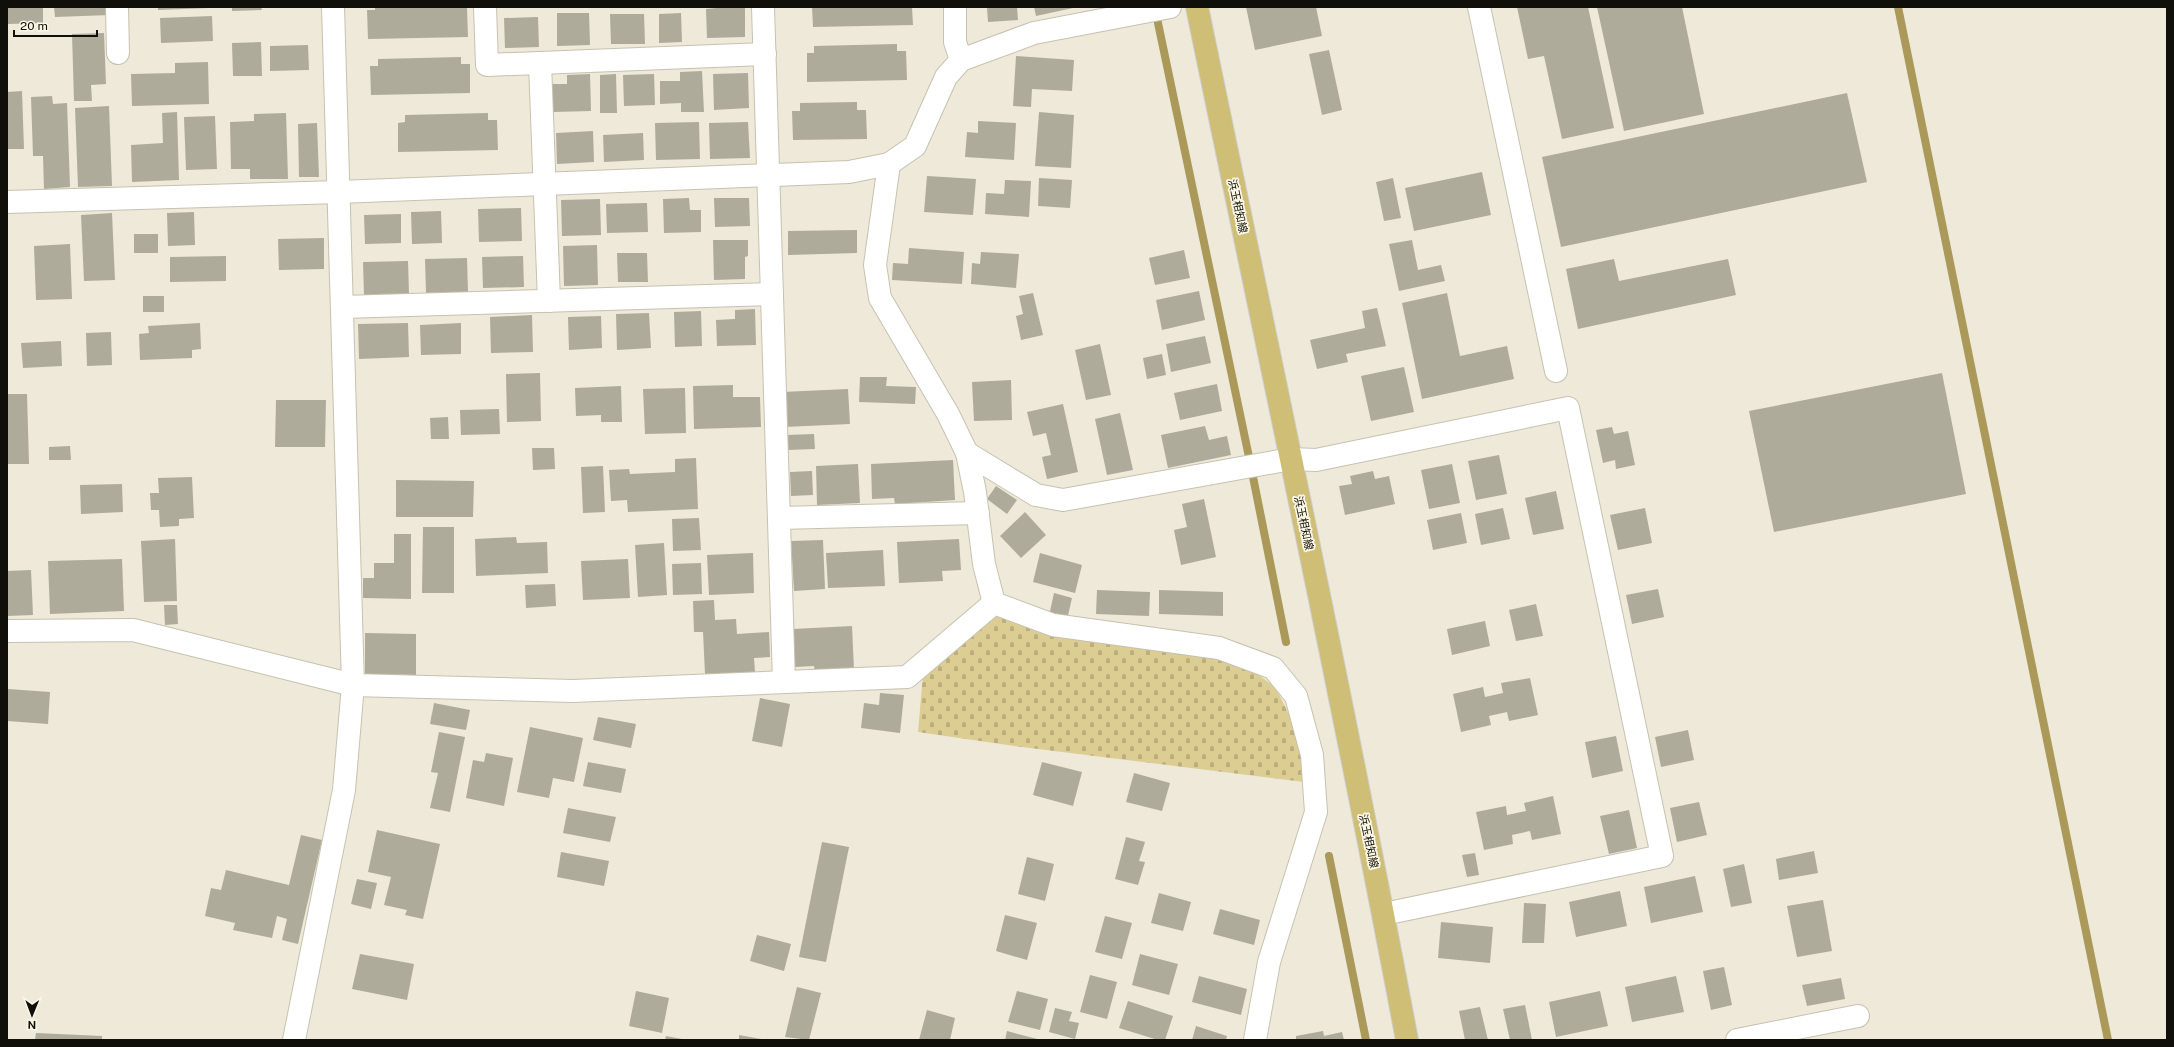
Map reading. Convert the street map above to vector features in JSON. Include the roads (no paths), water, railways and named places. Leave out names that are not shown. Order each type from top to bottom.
[{"type":"main road","name":"浜玉相知線","points":[[1196,7],[1291,459],[1384,914],[1407,1040]]},
{"type":"street","points":[[117,7],[118,53]]},
{"type":"street","points":[[294,1040],[344,790],[353,685],[333,7]]},
{"type":"street","points":[[484,7],[487,65],[765,54]]},
{"type":"street","points":[[763,7],[784,682]]},
{"type":"street","points":[[955,7],[955,42],[961,60]]},
{"type":"street","points":[[7,202],[339,192],[850,172],[889,164],[915,146],[946,77],[961,60],[1034,33],[1101,14],[1170,7]]},
{"type":"street","points":[[1479,7],[1556,372]]},
{"type":"street","points":[[540,63],[549,300]]},
{"type":"street","points":[[889,164],[875,265],[880,298],[948,414],[967,453],[978,513],[984,564],[994,603]]},
{"type":"street","points":[[342,307],[772,294]]},
{"type":"street","points":[[967,453],[1036,495],[1063,500],[1291,459],[1316,460],[1568,408],[1662,856],[1384,914]]},
{"type":"street","points":[[779,518],[978,513]]},
{"type":"street","points":[[7,631],[133,630],[353,685],[573,691],[907,677],[994,603]]},
{"type":"street","points":[[994,603],[1053,626],[1219,648],[1273,668],[1296,696],[1312,755],[1316,812],[1269,962],[1255,1040]]},
{"type":"street","points":[[1737,1040],[1858,1016]]},
{"type":"waterway","points":[[1898,7],[2108,1040]]},
{"type":"waterway","points":[[1158,23],[1249,457]]},
{"type":"waterway","points":[[1253,477],[1286,642]]},
{"type":"waterway","points":[[1329,856],[1366,1040]]}]
